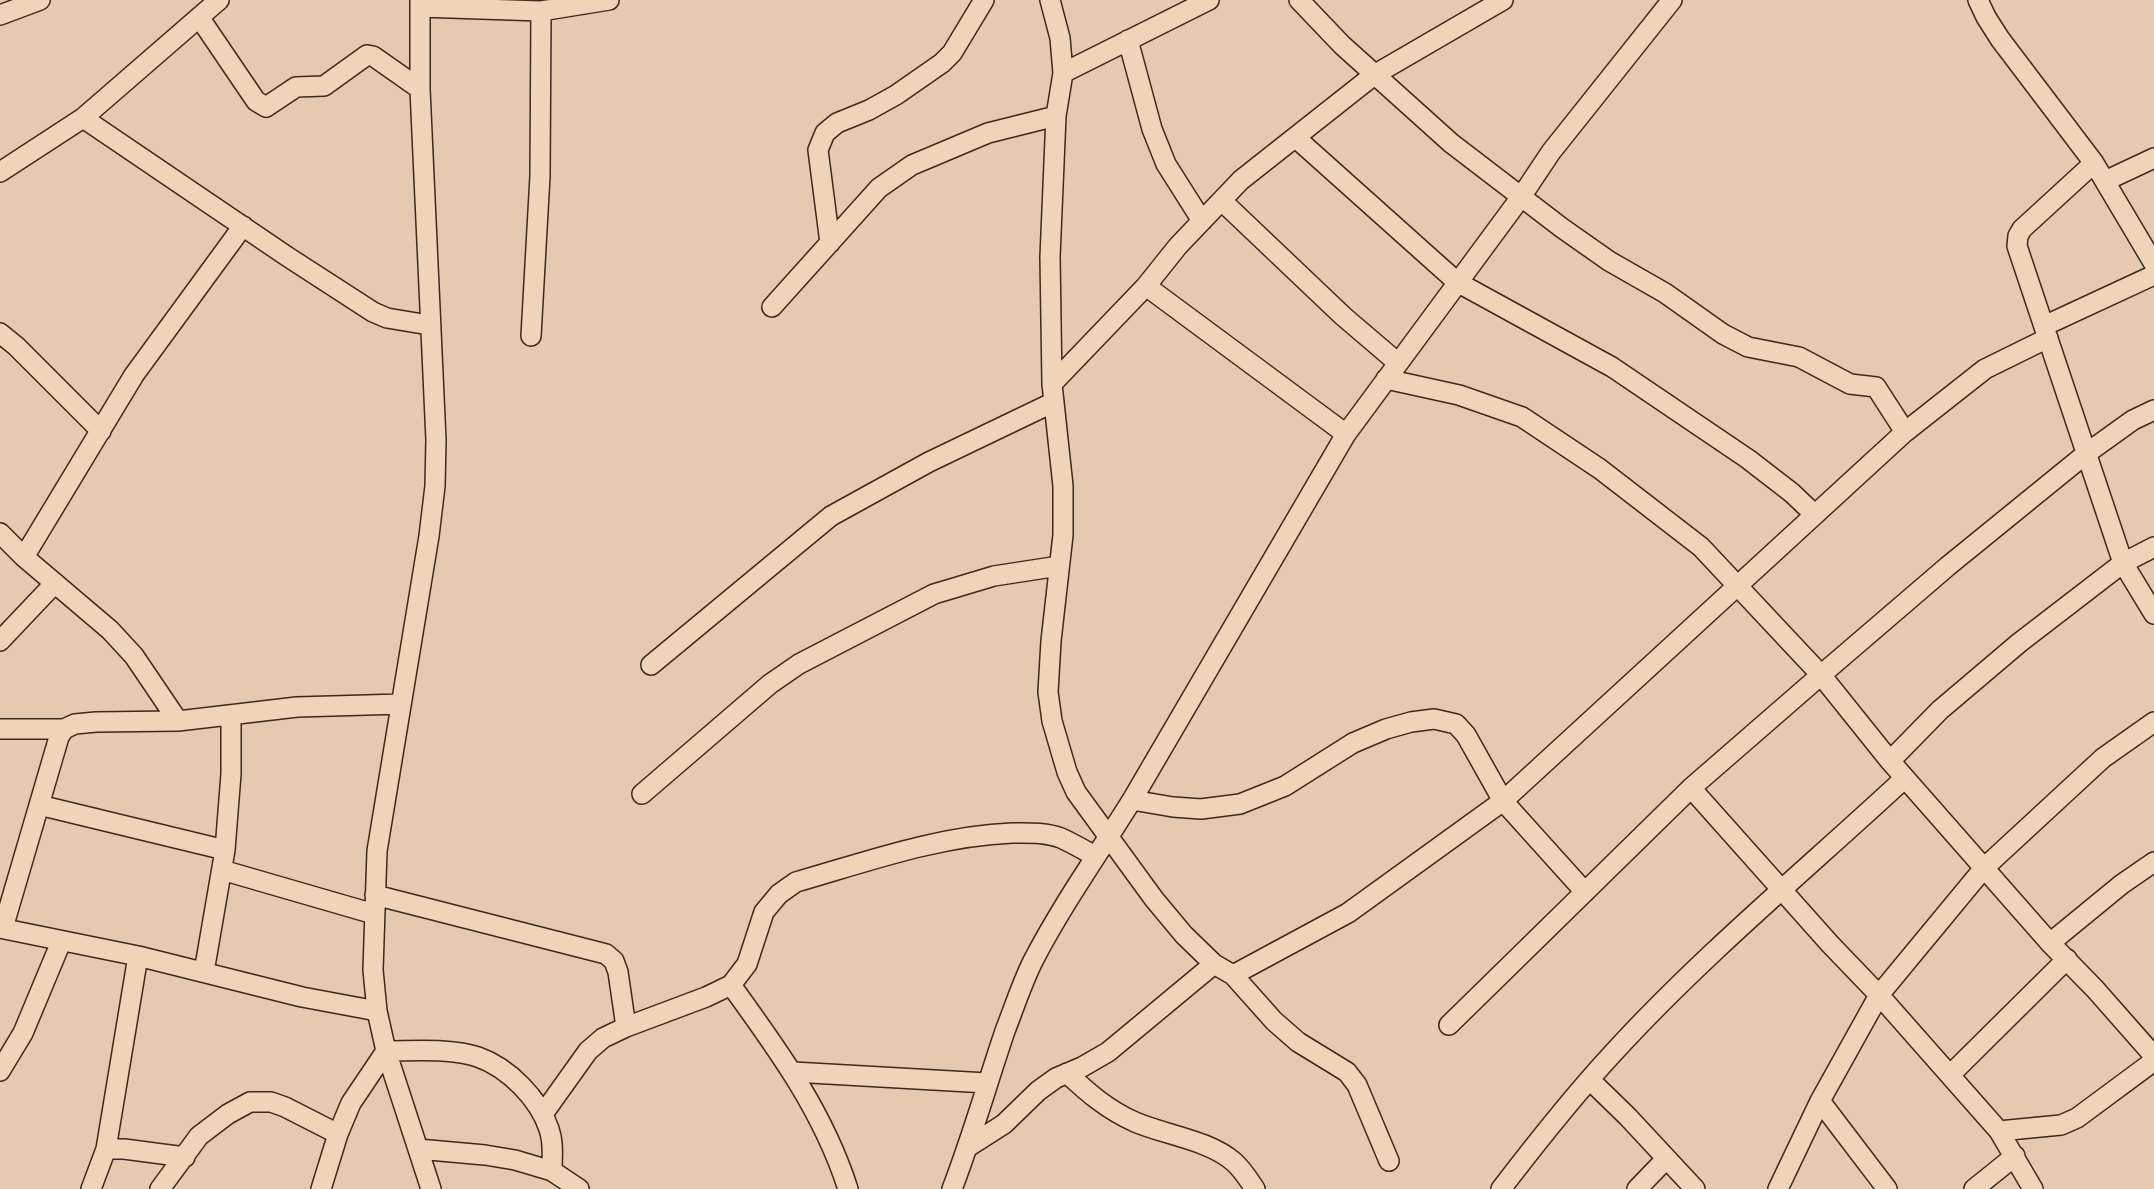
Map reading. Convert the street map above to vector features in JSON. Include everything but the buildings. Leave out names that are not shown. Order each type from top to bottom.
[{"type":"street","points":[[0,15],[40,0]]},
{"type":"street","points":[[830,243],[818,150],[825,133],[837,123],[869,110],[896,95],[942,63],[952,53],[984,0]]},
{"type":"street","points":[[1050,0],[1060,38],[1064,74],[1056,116],[1050,257],[1053,393],[1064,486],[1063,535],[1051,641],[1048,692],[1052,721],[1067,772],[1076,792],[1154,898],[1184,935],[1214,964],[1233,975],[1274,1021],[1298,1042],[1347,1072],[1357,1085],[1389,1161]]},
{"type":"street","points":[[1064,74],[1209,0]]},
{"type":"street","points":[[1299,0],[1374,75],[1451,143],[1609,261],[1665,293],[1734,340],[1763,351],[1799,357],[1850,384],[1876,387],[1905,432]]},
{"type":"street","points":[[652,665],[830,516],[1053,393],[1146,286],[1178,246],[1241,180],[1374,75],[1502,0]]},
{"type":"street","points":[[952,1189],[968,1147],[987,1083],[1016,1002],[1033,962],[1095,856],[1132,800],[1346,434],[1521,197],[1551,152],[1672,0]]},
{"type":"street","points":[[1978,0],[2000,39],[2094,163],[2154,264]]},
{"type":"street","points":[[431,1189],[386,1051],[377,1011],[373,970],[377,851],[429,536],[435,486],[436,440],[420,89],[420,4],[541,11],[602,1]]},
{"type":"street","points":[[0,172],[83,118],[205,7],[256,101],[266,107],[296,87],[324,86],[367,55],[373,56],[420,89]]},
{"type":"street","points":[[531,336],[540,176],[541,11]]},
{"type":"street","points":[[1128,40],[1152,129],[1166,164],[1202,221]]},
{"type":"street","points":[[772,307],[879,188],[912,165],[988,133],[1056,116]]},
{"type":"street","points":[[83,118],[288,257],[373,312],[387,318],[430,325]]},
{"type":"street","points":[[1296,138],[1457,282],[1612,366],[1748,459],[1792,493],[1814,514]]},
{"type":"street","points":[[2105,182],[2154,158]]},
{"type":"street","points":[[2094,163],[2022,229],[2018,236],[2017,246],[2124,563],[2154,614]]},
{"type":"street","points":[[1222,201],[1336,310],[1398,363]]},
{"type":"street","points":[[24,557],[134,375],[244,226]]},
{"type":"street","points":[[1233,975],[1348,913],[1503,801],[1905,432],[1985,369],[2046,332],[2154,275]]},
{"type":"street","points":[[1146,286],[1346,434]]},
{"type":"street","points":[[0,332],[101,431]]},
{"type":"street","points":[[1386,380],[1459,395],[1522,417],[1579,454],[1701,547],[1820,675],[1890,761],[2050,943],[2067,959],[2154,1056]]},
{"type":"street","points":[[1450,1025],[1691,788],[1820,675],[1948,566],[2087,453],[2133,420],[2154,410]]},
{"type":"street","points":[[0,533],[24,557],[110,630],[134,656],[178,721]]},
{"type":"street","points":[[1890,761],[1940,710],[2019,643],[2124,563],[2154,547]]},
{"type":"street","points":[[642,794],[770,684],[800,664],[920,599],[994,576],[1059,566]]},
{"type":"street","points":[[0,641],[55,583]]},
{"type":"street","points":[[0,729],[64,729],[75,724],[96,722],[178,721],[297,707],[401,704]]},
{"type":"street","points":[[204,972],[222,870],[231,774],[231,715]]},
{"type":"street","points":[[1132,800],[1174,807],[1201,809],[1240,804],[1285,786],[1353,743],[1386,729],[1411,722],[1434,719],[1456,724],[1466,735],[1503,801],[1585,892]]},
{"type":"street","points":[[1778,1189],[1820,1101],[1879,995],[1984,868],[2103,758],[2154,722]]},
{"type":"street","points":[[64,729],[58,737],[2,928],[61,942],[138,956],[302,997],[377,1011]]},
{"type":"street","points":[[1501,1189],[1535,1144],[1615,1051],[1677,988],[1905,778]]},
{"type":"street","points":[[1691,788],[1879,995],[1998,1131],[2033,1189]]},
{"type":"street","points":[[39,805],[224,850]]},
{"type":"street","points":[[543,1114],[588,1050],[603,1038],[626,1027],[706,997],[731,985],[747,964],[764,912],[779,894],[796,882],[938,842],[982,834],[1044,834],[1061,838],[1095,856]]},
{"type":"street","points":[[2050,943],[2115,889],[2154,862]]},
{"type":"street","points":[[222,870],[374,914]]},
{"type":"street","points":[[375,895],[606,954],[614,961],[618,972],[626,1027]]},
{"type":"street","points":[[0,1071],[23,1033],[61,942]]},
{"type":"street","points":[[91,1189],[106,1149],[138,956]]},
{"type":"street","points":[[1950,1075],[2067,959]]},
{"type":"street","points":[[968,1147],[1004,1124],[1038,1091],[1056,1078],[1082,1067],[1108,1052],[1214,964]]},
{"type":"street","points":[[731,985],[793,1072],[836,1153],[848,1189]]},
{"type":"street","points":[[386,1051],[430,1051],[478,1057],[495,1065],[518,1084],[543,1114],[550,1131],[552,1172]]},
{"type":"street","points":[[321,1189],[338,1134],[351,1103],[386,1051]]},
{"type":"street","points":[[1998,1131],[2061,1125],[2078,1118],[2154,1062]]},
{"type":"street","points":[[793,1072],[987,1083]]},
{"type":"street","points":[[1067,1073],[1088,1093],[1117,1113],[1155,1130],[1188,1139],[1215,1150],[1234,1162],[1256,1189]]},
{"type":"street","points":[[1590,1080],[1695,1189]]},
{"type":"street","points":[[1820,1101],[1887,1189]]},
{"type":"street","points":[[160,1189],[199,1136],[228,1114],[250,1102],[271,1102],[285,1106],[338,1134]]},
{"type":"street","points":[[106,1149],[124,1149],[184,1157]]},
{"type":"street","points":[[418,1149],[485,1154],[515,1160],[552,1172],[579,1189]]},
{"type":"street","points":[[1974,1189],[2014,1156]]},
{"type":"street","points":[[1637,1189],[1666,1159]]}]
